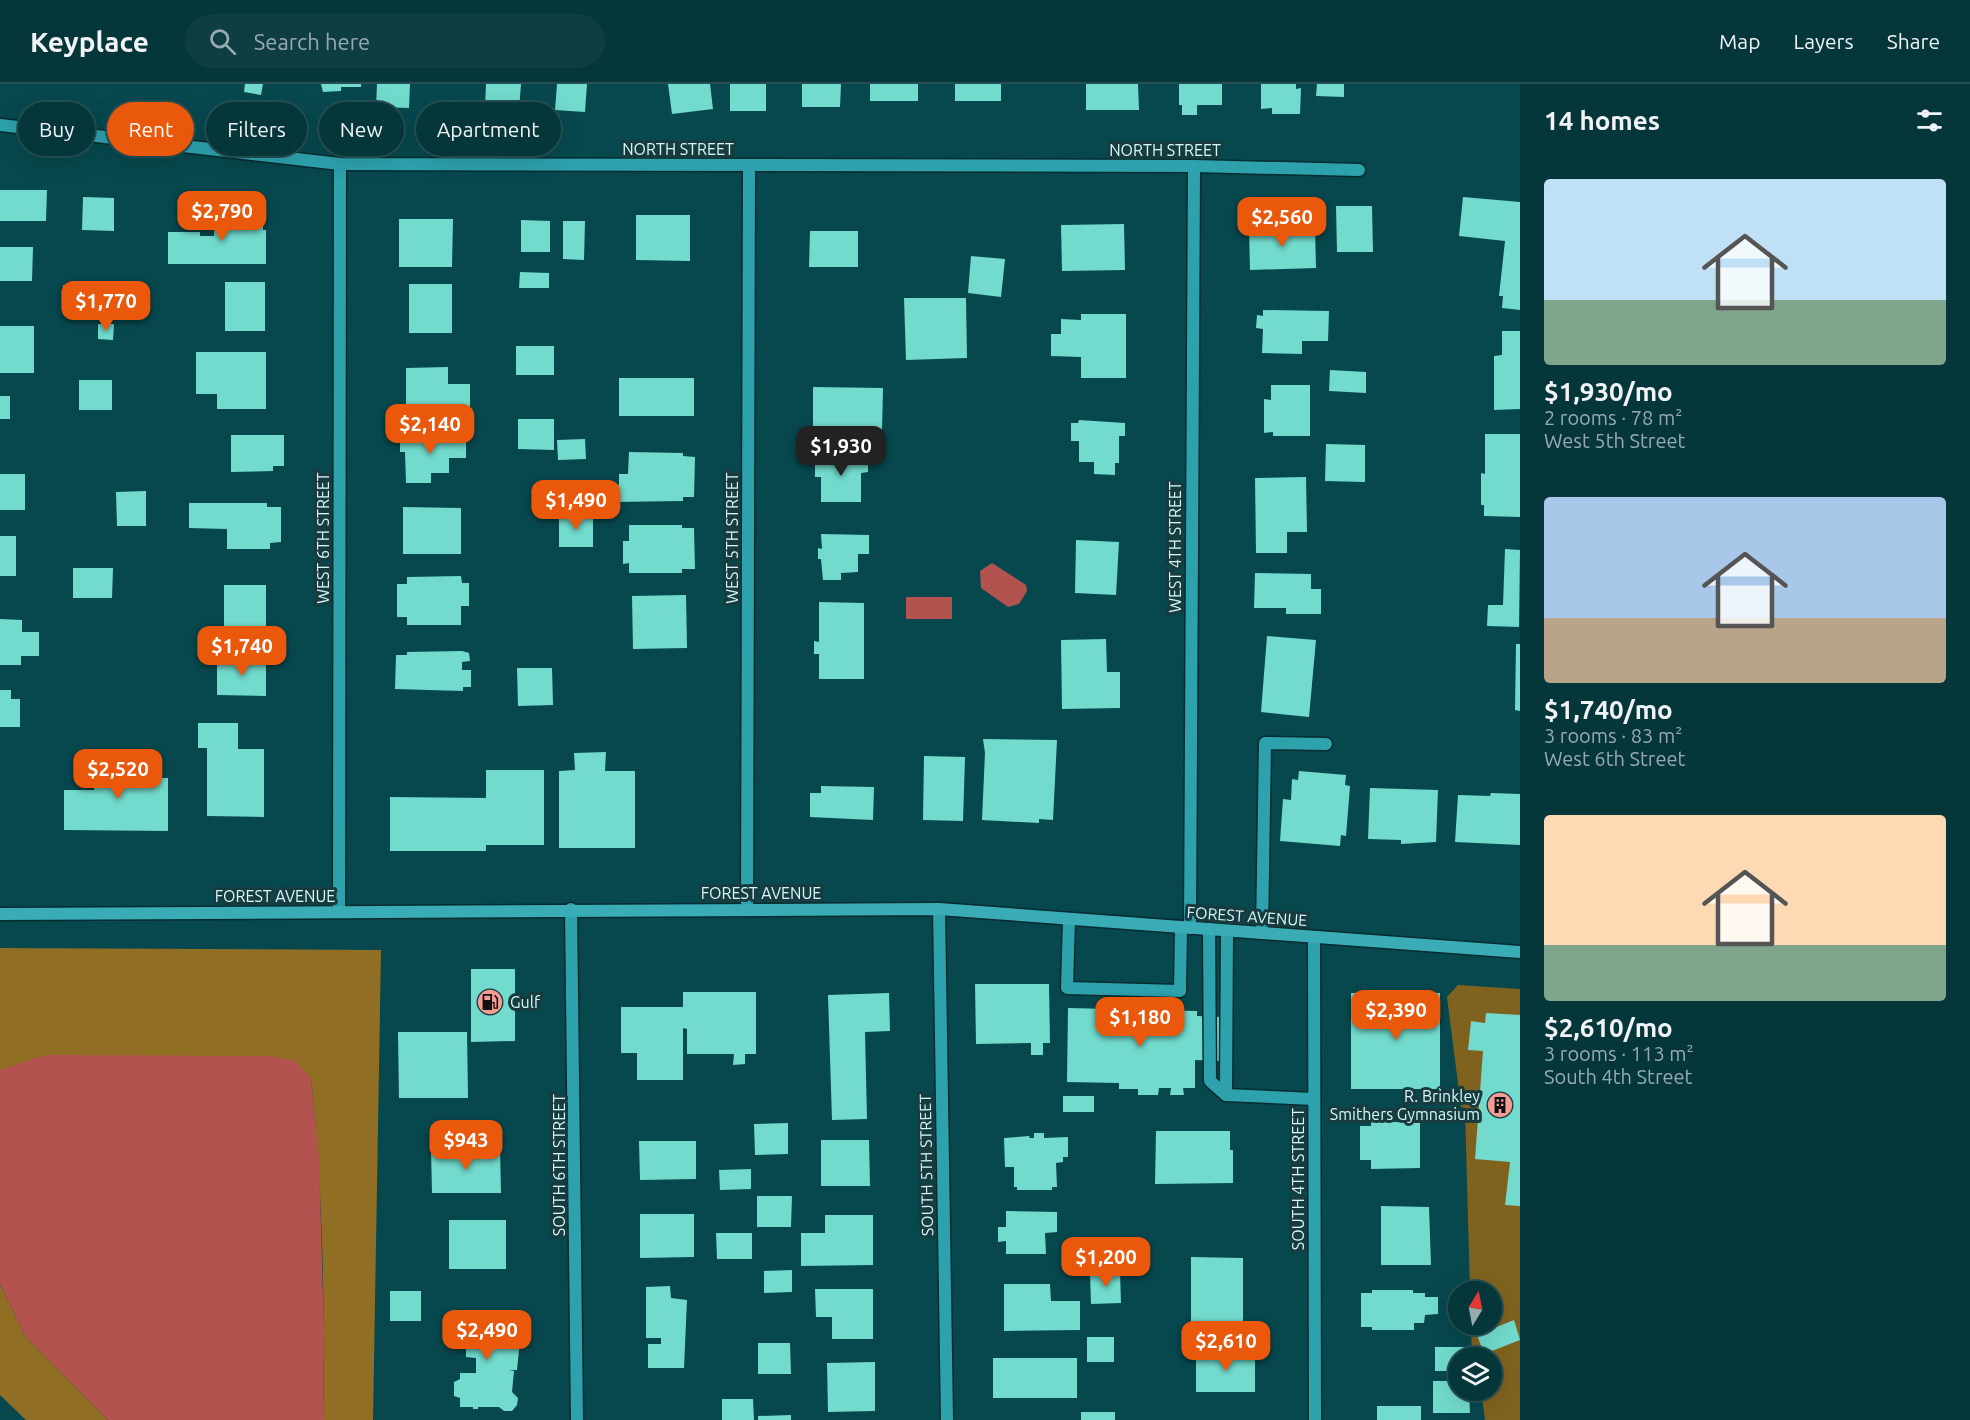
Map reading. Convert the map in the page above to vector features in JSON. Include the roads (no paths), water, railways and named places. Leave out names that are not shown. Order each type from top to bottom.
[{"type":"main road","name":"FOREST AVENUE","points":[[0,914],[572,909],[939,909],[1520,952]]},
{"type":"street","name":"NORTH STREET","points":[[0,125],[340,164],[1194,166],[1359,170]]},
{"type":"street","name":"WEST 6TH STREET","points":[[339,912],[340,164]]},
{"type":"street","name":"WEST 5TH STREET","points":[[747,910],[749,166]]},
{"type":"street","name":"WEST 4TH STREET","points":[[1069,919],[1067,988],[1180,991],[1186,928],[1194,166]]},
{"type":"street","points":[[1262,933],[1265,743],[1326,744]]},
{"type":"street","name":"SOUTH 6TH STREET","points":[[572,909],[577,1420]]},
{"type":"street","name":"SOUTH 5TH STREET","points":[[939,909],[947,1420]]},
{"type":"street","points":[[1209,929],[1210,1081],[1226,1095],[1314,1099]]},
{"type":"street","points":[[1226,1095],[1227,931]]},
{"type":"street","name":"SOUTH 4TH STREET","points":[[1314,938],[1315,1420]]},
{"type":"place","name":"Gulf","points":[[490,1002]]},
{"type":"place","name":"R. Brinkley Smithers Gymnasium","points":[[1500,1105]]}]
